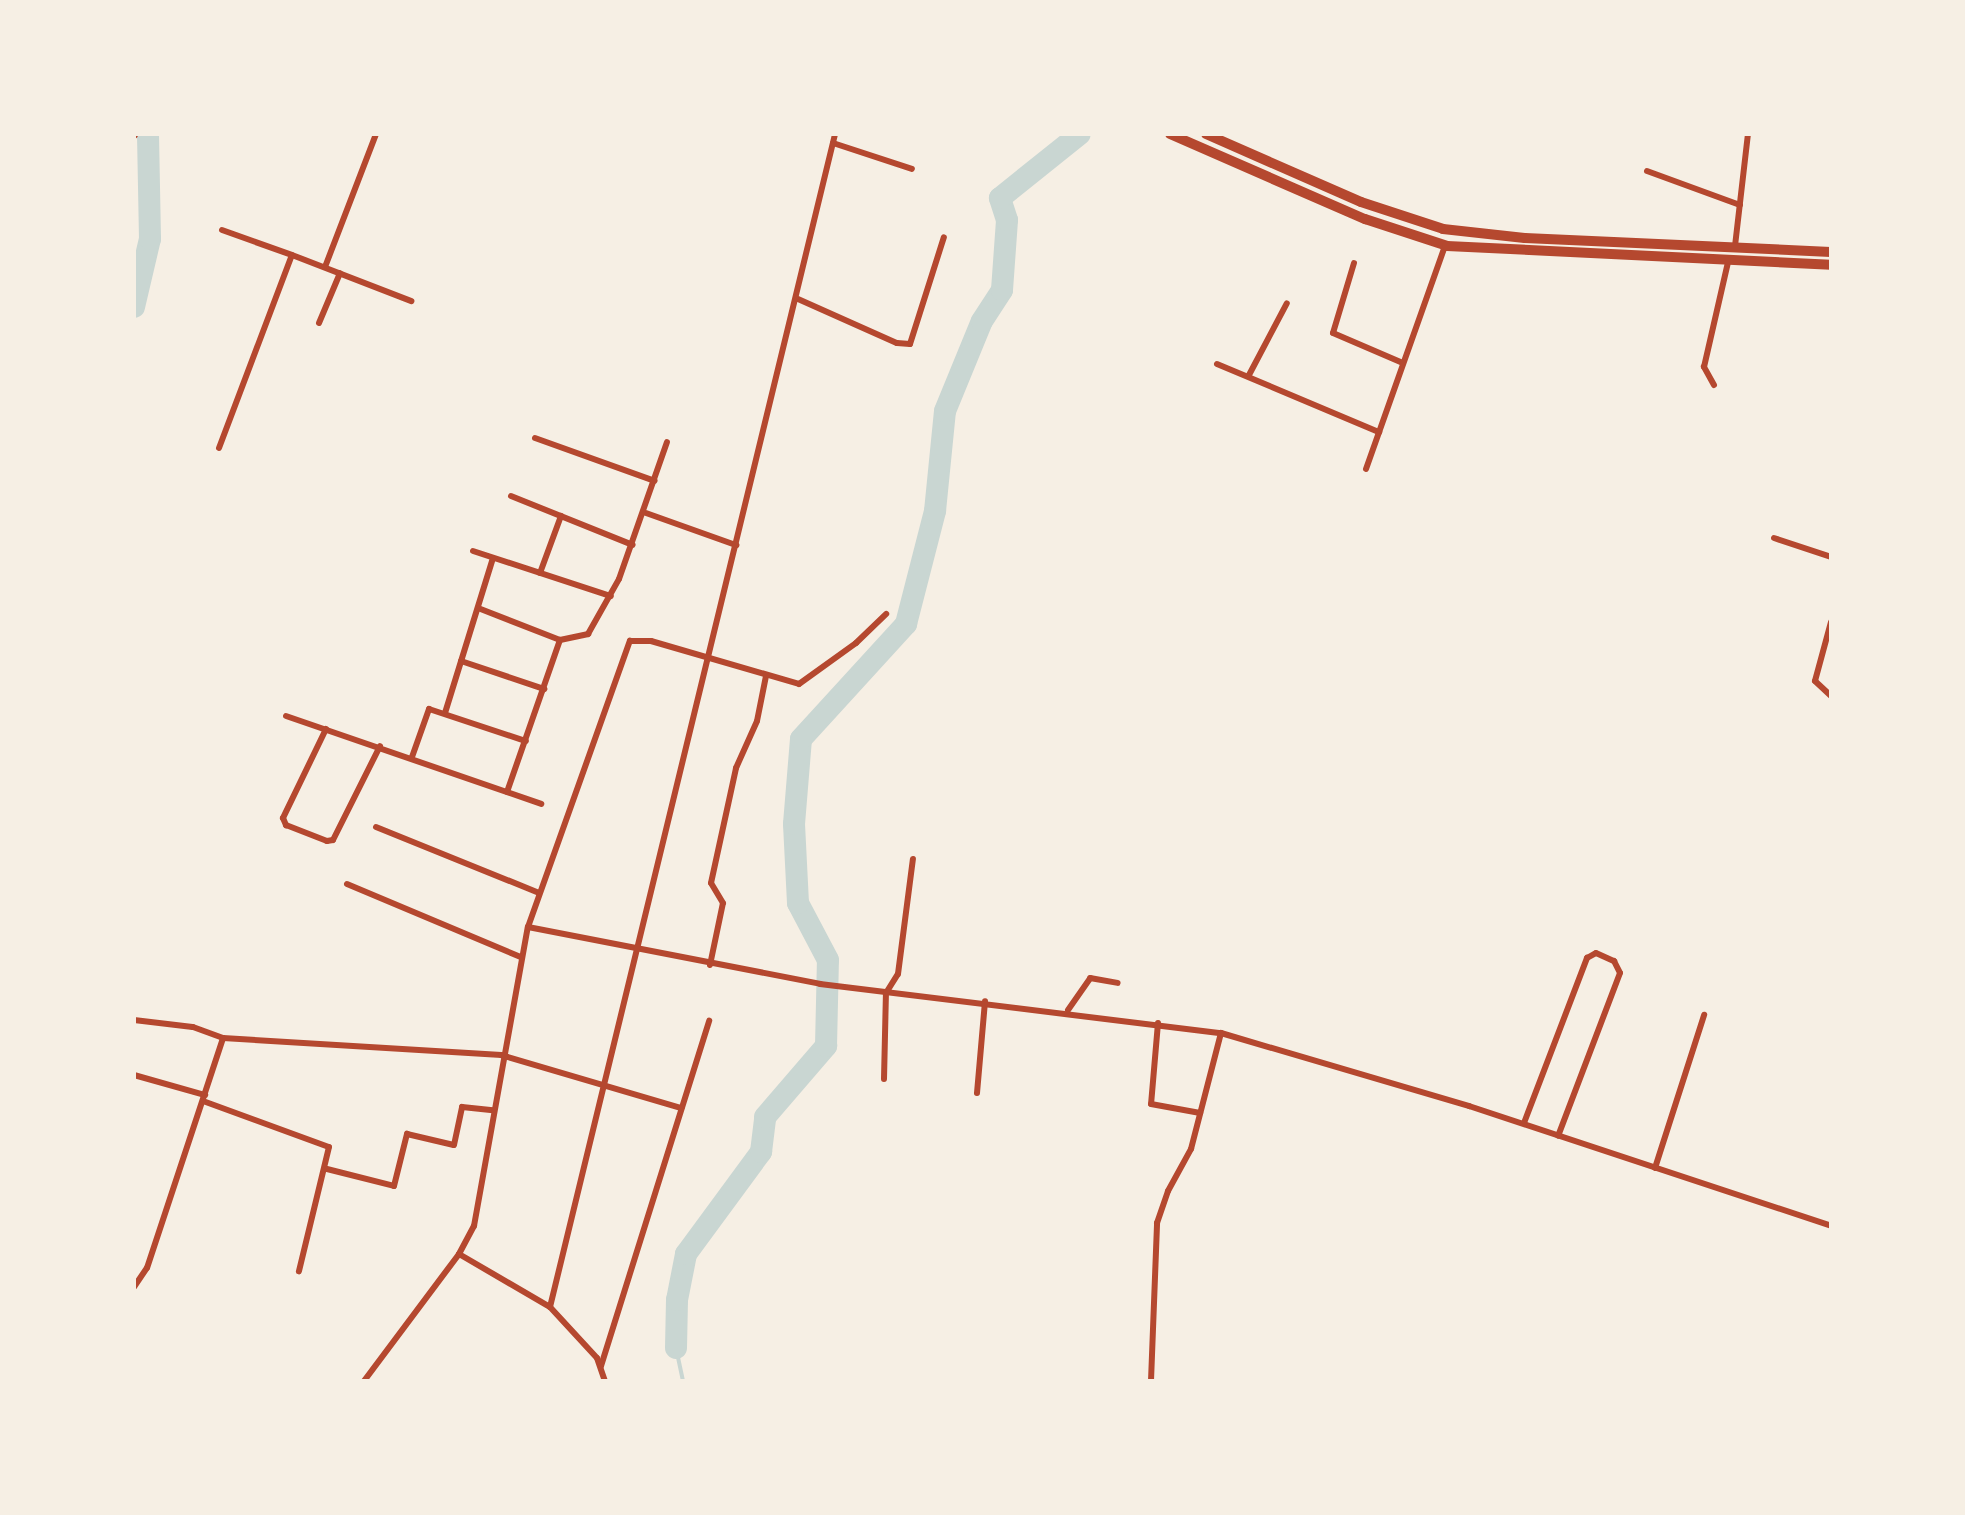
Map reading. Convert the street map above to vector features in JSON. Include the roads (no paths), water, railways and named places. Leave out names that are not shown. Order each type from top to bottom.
[{"type":"highway","points":[[1170,134],[1365,219],[1445,246],[1831,265]]},
{"type":"highway","points":[[1206,134],[1379,209],[1443,229],[1831,252]]},
{"type":"highway","points":[[1709,246],[1709,259]]},
{"type":"street","points":[[325,267],[376,134]]},
{"type":"street","points":[[550,1307],[798,299],[835,134]]},
{"type":"street","points":[[1735,246],[1748,134]]},
{"type":"street","points":[[833,143],[912,169]]},
{"type":"street","points":[[1647,171],[1740,205]]},
{"type":"street","points":[[222,230],[411,301]]},
{"type":"street","points":[[798,299],[897,343],[910,344],[944,237]]},
{"type":"street","points":[[1366,469],[1445,246]]},
{"type":"street","points":[[219,448],[292,255]]},
{"type":"street","points":[[1714,385],[1704,367],[1728,262]]},
{"type":"street","points":[[1354,263],[1333,333],[1403,363]]},
{"type":"street","points":[[319,323],[340,273]]},
{"type":"street","points":[[1249,375],[1287,303]]},
{"type":"street","points":[[1217,364],[1379,432]]},
{"type":"street","points":[[535,438],[655,481]]},
{"type":"street","points":[[478,608],[560,640],[588,634],[611,596],[633,545],[667,442]]},
{"type":"street","points":[[511,496],[633,545]]},
{"type":"street","points":[[646,513],[736,545]]},
{"type":"street","points":[[540,573],[561,516]]},
{"type":"street","points":[[1774,538],[1831,557]]},
{"type":"street","points":[[473,551],[611,596]]},
{"type":"street","points":[[445,713],[493,558]]},
{"type":"street","points":[[364,1381],[459,1254],[474,1226],[501,1055],[528,927],[630,641],[643,639],[766,676],[802,682],[886,614]]},
{"type":"street","points":[[1831,622],[1815,681],[1831,696]]},
{"type":"street","points":[[507,792],[560,640]]},
{"type":"street","points":[[461,661],[544,689]]},
{"type":"street","points":[[710,965],[723,903],[711,883],[736,768],[757,721],[766,676]]},
{"type":"street","points":[[412,757],[427,711],[445,713],[526,741]]},
{"type":"street","points":[[286,716],[541,804]]},
{"type":"street","points":[[326,729],[283,818],[286,825],[327,841],[333,840],[380,746]]},
{"type":"street","points":[[376,827],[539,893]]},
{"type":"street","points":[[884,1079],[886,993],[898,974],[913,859]]},
{"type":"street","points":[[347,884],[521,957]]},
{"type":"street","points":[[528,927],[710,965],[820,984],[1068,1010],[1221,1033],[1524,1123],[1831,1226]]},
{"type":"street","points":[[1524,1123],[1587,958],[1596,953],[1614,961],[1620,973],[1558,1136]]},
{"type":"street","points":[[1068,1010],[1090,978],[1118,983]]},
{"type":"street","points":[[977,1093],[985,1001]]},
{"type":"street","points":[[1655,1168],[1704,1015]]},
{"type":"street","points":[[134,1020],[193,1027],[223,1038],[501,1055],[605,1083],[681,1108]]},
{"type":"street","points":[[601,1366],[709,1021]]},
{"type":"street","points":[[1158,1023],[1151,1104],[1200,1113]]},
{"type":"street","points":[[1151,1381],[1157,1223],[1168,1191],[1191,1149],[1221,1033]]},
{"type":"street","points":[[134,1287],[147,1268],[223,1038]]},
{"type":"street","points":[[134,1075],[204,1098],[327,1146],[327,1169],[299,1271]]},
{"type":"street","points":[[327,1169],[394,1186],[407,1134],[454,1145],[462,1107],[493,1110]]},
{"type":"street","points":[[459,1254],[550,1307],[601,1366],[605,1381]]},
{"type":"waterway","points":[[134,307],[150,239],[148,134]]},
{"type":"waterway","points":[[676,1348],[677,1300],[686,1254],[761,1152],[765,1117],[826,1046],[828,960],[798,903],[794,824],[801,739],[906,624],[935,511],[945,411],[982,321],[1002,290],[1007,220],[1000,198],[1080,134]]},
{"type":"waterway","points":[[676,1348],[683,1381]]}]
